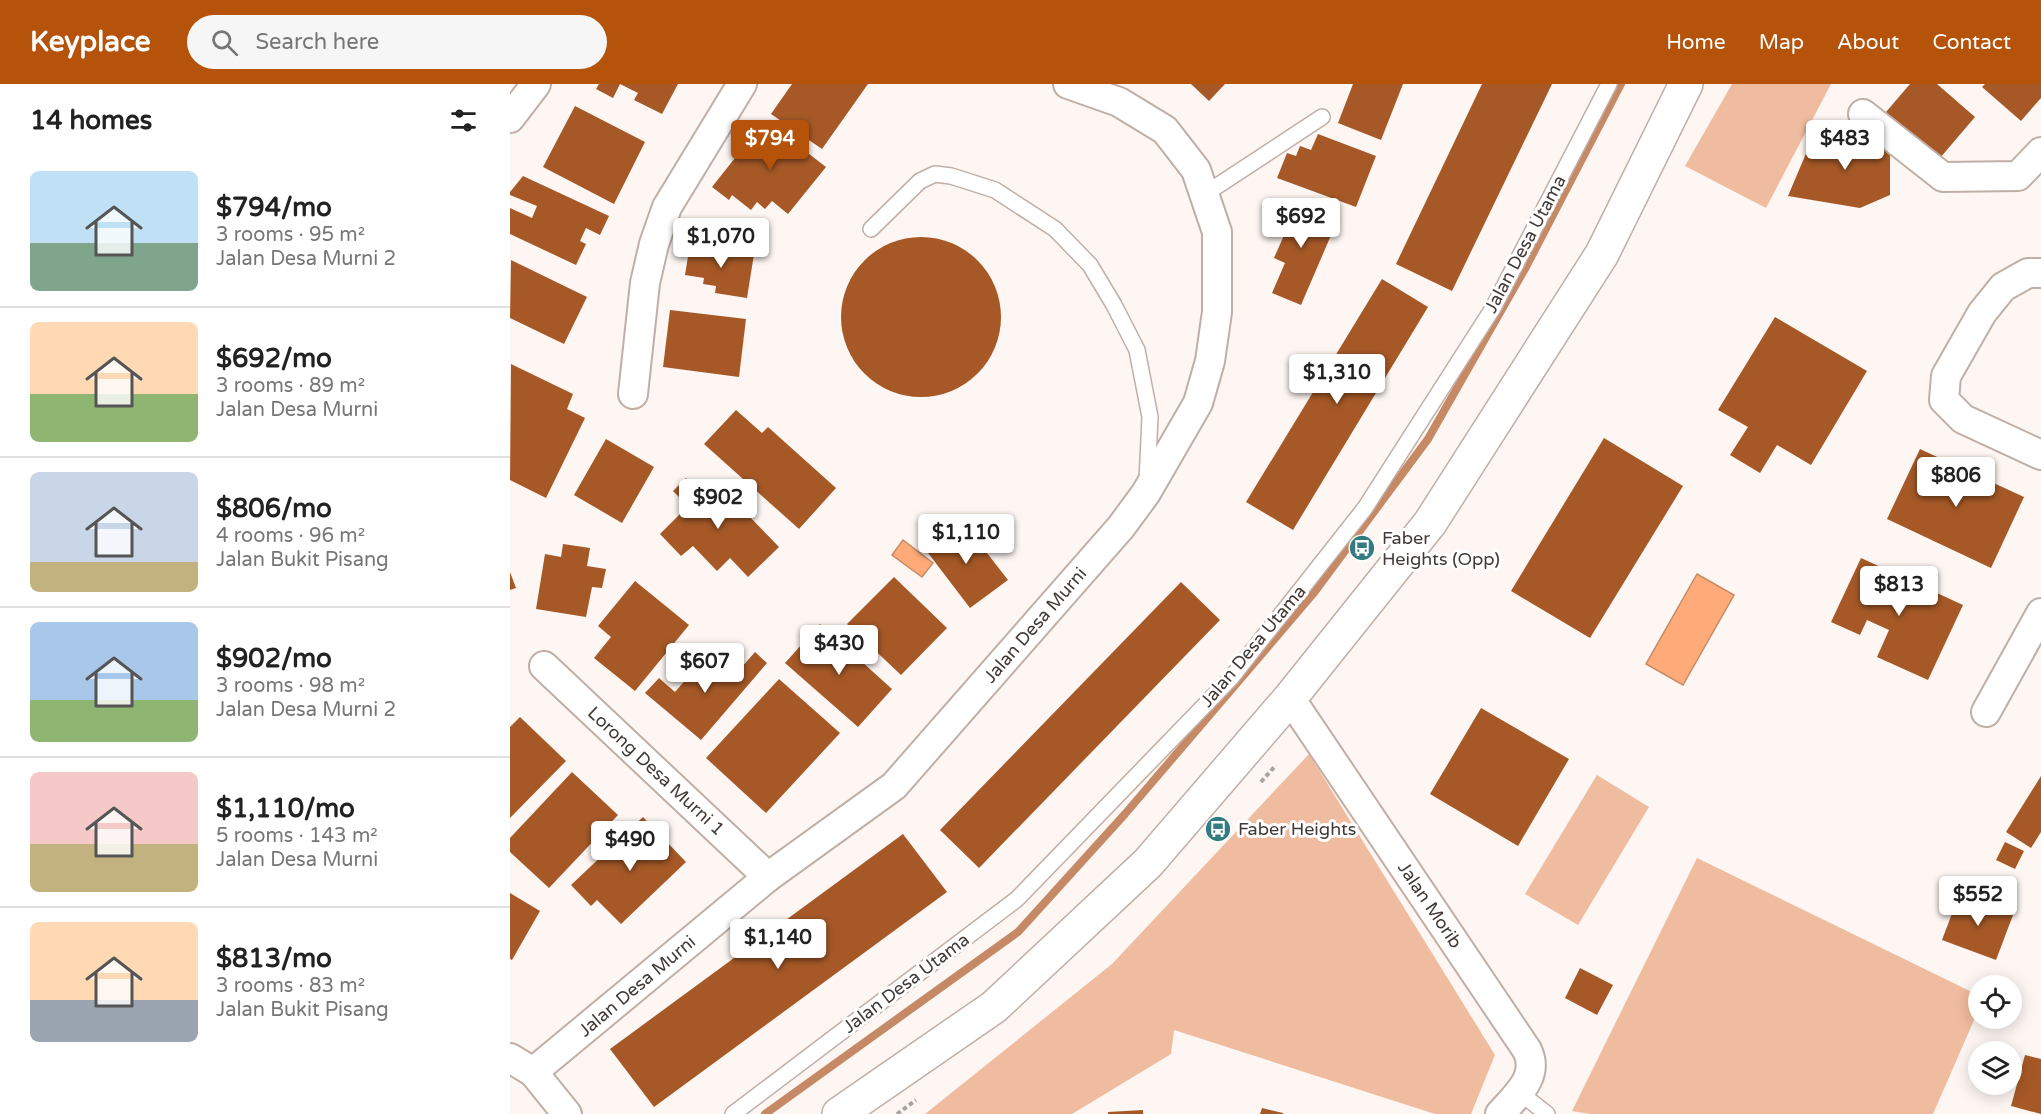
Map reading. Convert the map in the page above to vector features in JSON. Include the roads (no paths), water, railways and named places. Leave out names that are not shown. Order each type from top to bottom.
[{"type":"street","points":[[510,118],[536,84]]},
{"type":"street","points":[[633,394],[645,283],[654,244],[667,207],[742,84]]},
{"type":"street","name":"Jalan Desa Murni","points":[[521,1065],[768,877],[894,786],[1121,527],[1146,493],[1198,404],[1210,361],[1217,312],[1217,232],[1196,170],[1166,130],[1119,102],[1068,84]]},
{"type":"street","points":[[839,1114],[994,1007],[1148,863],[1290,699],[1430,523],[1602,254],[1686,84]]},
{"type":"street","points":[[1863,114],[1943,177],[2018,176],[2041,152]]},
{"type":"street","points":[[2041,273],[2028,273],[2003,287],[1982,313],[1946,376],[1944,400],[1963,419],[2041,455]]},
{"type":"street","points":[[1986,712],[2041,613]]},
{"type":"street","name":"Lorong Desa Murni 1","points":[[544,666],[768,877]]},
{"type":"street","name":"Jalan Morib","points":[[1290,699],[1527,1050],[1532,1066],[1527,1082],[1500,1114]]},
{"type":"street","points":[[521,1065],[567,1114]]},
{"type":"lane","name":"Jalan Desa Utama","points":[[733,1114],[1017,899],[1231,678],[1365,508],[1487,318],[1609,84]]},
{"type":"lane","points":[[1205,194],[1322,117]]},
{"type":"lane","points":[[871,229],[927,176],[943,174],[995,190],[1055,229],[1090,265],[1137,350],[1150,417],[1146,493]]},
{"type":"lane","points":[[1519,1092],[1547,1114]]},
{"type":"waterway","points":[[765,1114],[1018,932],[1125,814],[1313,594],[1428,439],[1526,267],[1621,84]]},
{"type":"place","name":"Faber Heights (Opp)","points":[[1362,548]]},
{"type":"place","name":"Faber Heights","points":[[1218,829]]}]
